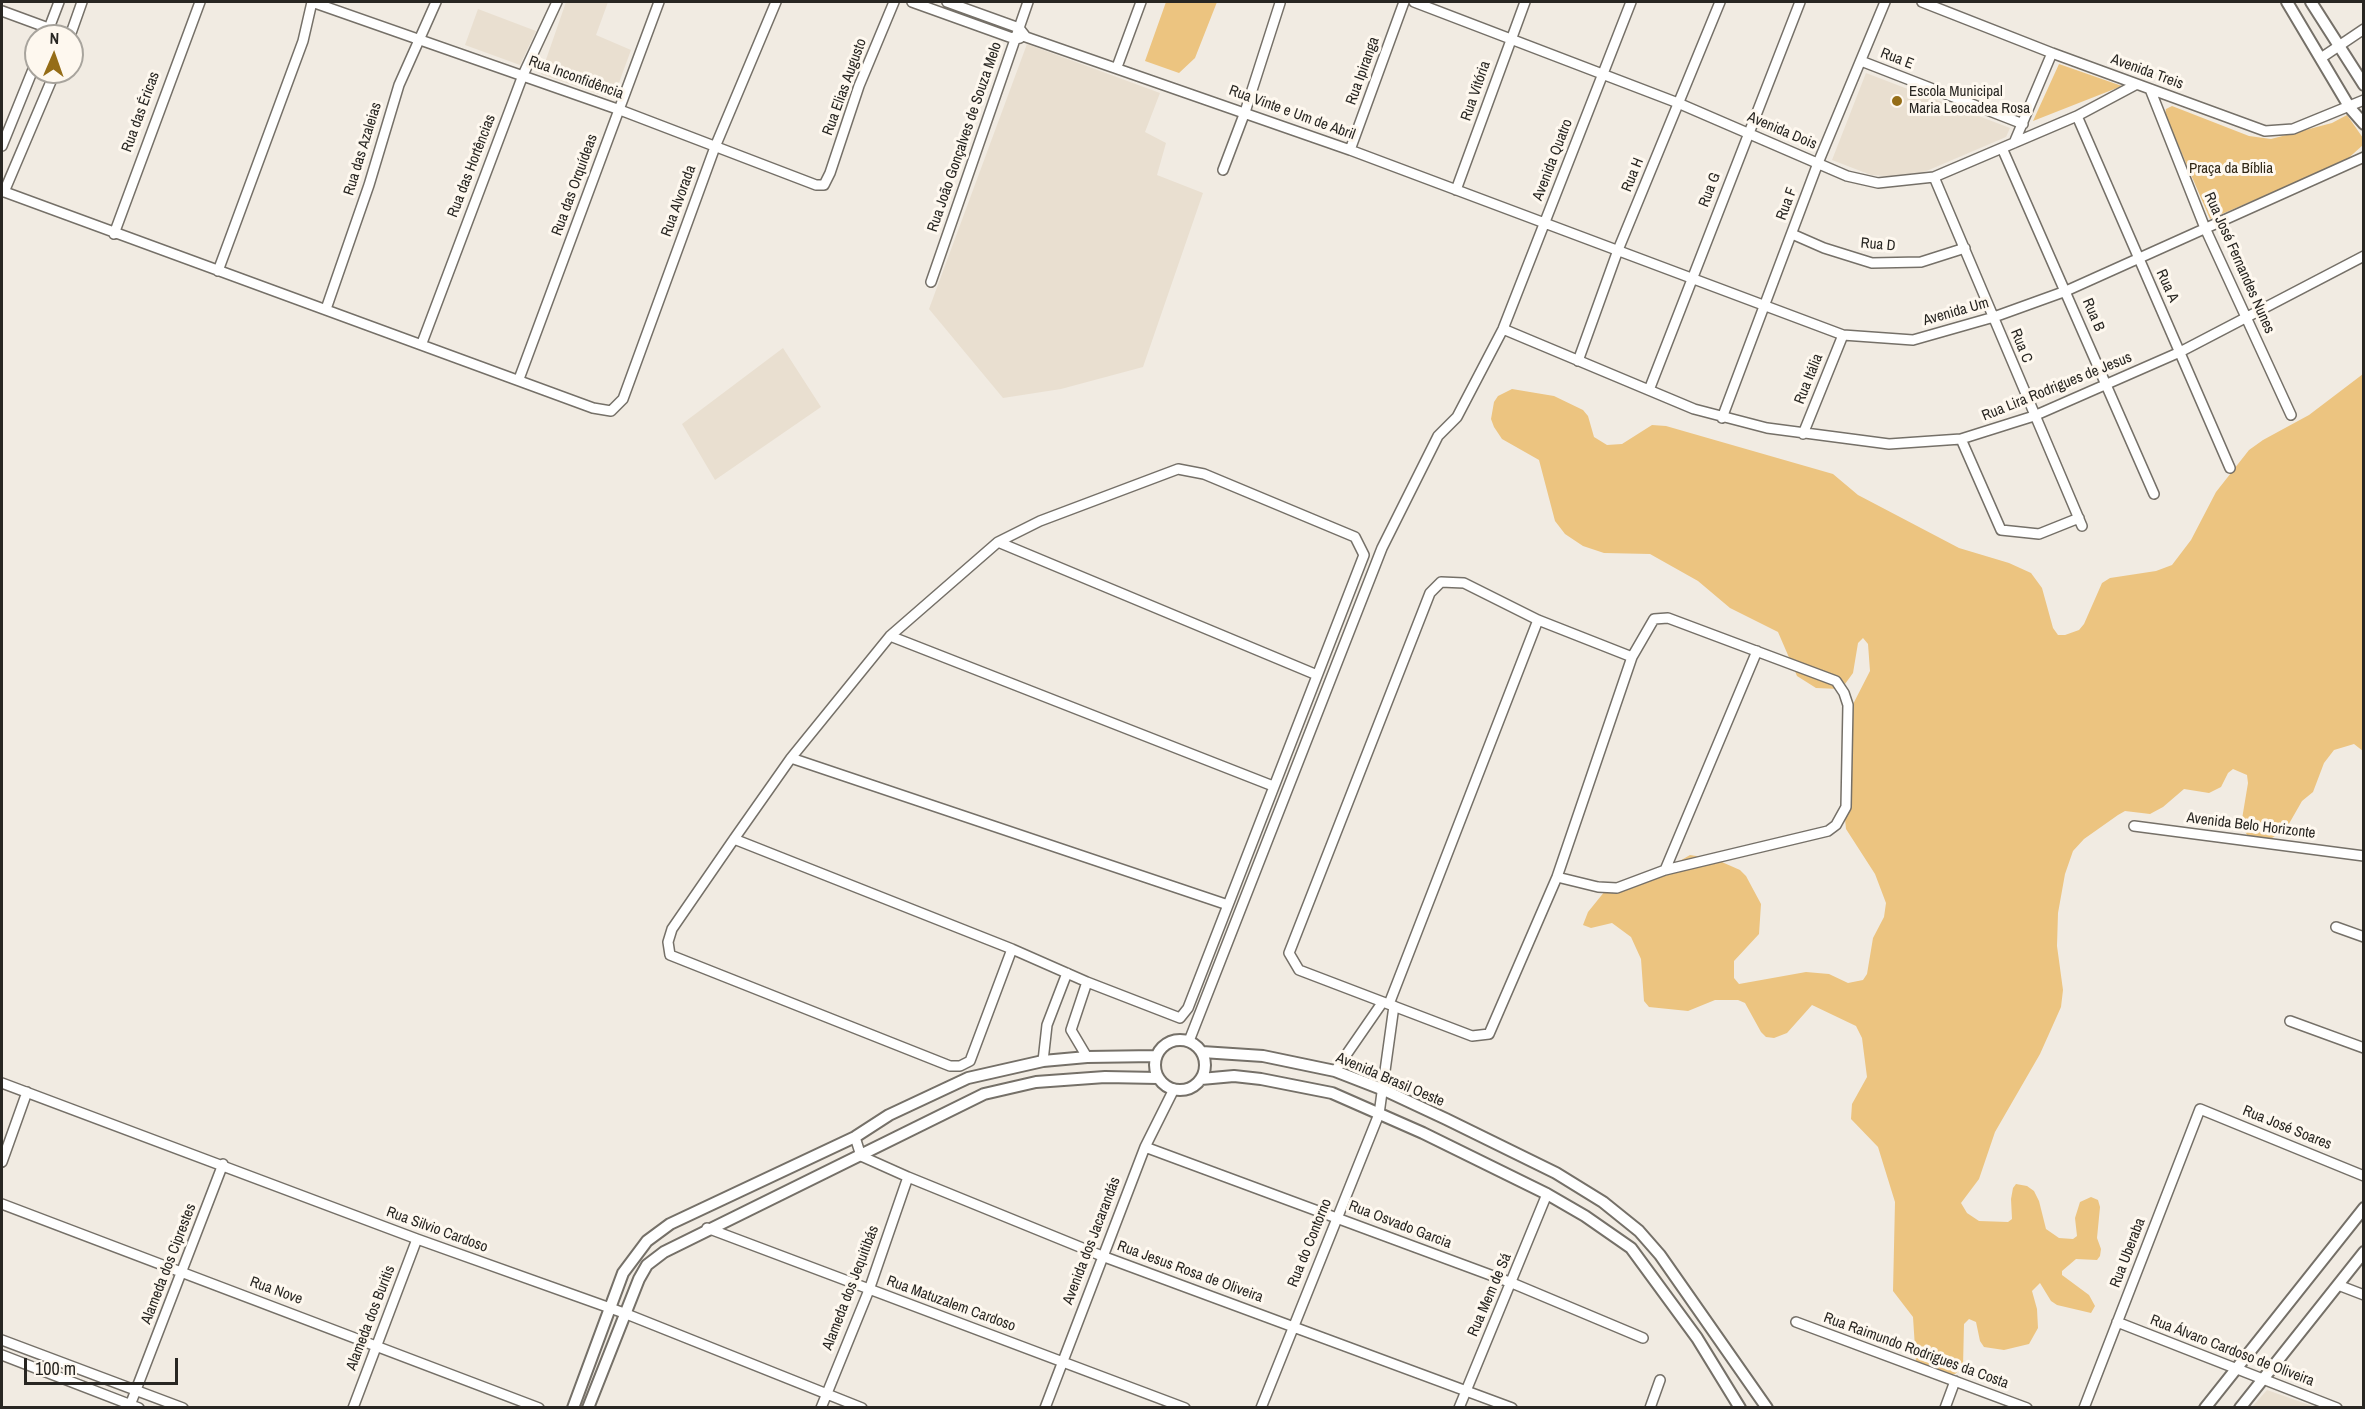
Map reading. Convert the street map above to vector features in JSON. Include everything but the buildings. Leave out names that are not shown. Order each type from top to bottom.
[{"type":"street","points":[[51,24],[59,2]]},
{"type":"street","points":[[74,24],[82,2]]},
{"type":"street","name":"Rua das Éricas","points":[[114,234],[200,2]]},
{"type":"street","points":[[218,271],[303,41],[312,2]]},
{"type":"street","name":"Rua Inconfidência","points":[[312,2],[620,110],[813,184],[824,185],[825,183]]},
{"type":"street","name":"Rua das Azaleias","points":[[326,309],[369,185],[399,85],[436,2]]},
{"type":"street","name":"Rua das Hortências","points":[[422,343],[523,75],[557,2]]},
{"type":"street","name":"Rua das Orquídeas","points":[[519,379],[659,2]]},
{"type":"street","name":"Rua Alvorada","points":[[519,379],[593,408],[611,411],[622,399],[715,147],[776,2]]},
{"type":"street","name":"Rua Elias Augusto","points":[[825,183],[859,86],[894,2]]},
{"type":"street","points":[[912,2],[1015,39]]},
{"type":"street","points":[[947,2],[1018,28],[1026,37]]},
{"type":"street","name":"Rua João Gonçalves de Souza Melo","points":[[931,282],[1028,2]]},
{"type":"street","points":[[1117,67],[1141,2]]},
{"type":"street","name":"Rua Ipiranga","points":[[1350,150],[1404,2]]},
{"type":"street","name":"Avenida Dois","points":[[1414,2],[1678,103],[1846,176],[1868,181],[1934,177],[2077,116],[2137,84]]},
{"type":"street","name":"Rua Vitória","points":[[1456,190],[1525,2]]},
{"type":"street","name":"Avenida Quatro","points":[[1189,1041],[1382,548],[1438,436],[1457,417],[1503,329],[1546,222],[1627,2]]},
{"type":"street","name":"Rua H","points":[[1578,361],[1618,250],[1720,2]]},
{"type":"street","name":"Rua G","points":[[1649,390],[1800,2]]},
{"type":"street","name":"Rua F","points":[[1722,417],[1818,163],[1885,2]]},
{"type":"street","name":"Avenida Treis","points":[[1922,2],[2052,53],[2265,131],[2293,129],[2350,108],[2364,100]]},
{"type":"street","points":[[2287,2],[2350,108],[2364,124]]},
{"type":"street","points":[[2311,2],[2341,45],[2364,85]]},
{"type":"street","points":[[1223,170],[1245,112],[1280,3]]},
{"type":"street","points":[[2,11],[30,24]]},
{"type":"street","points":[[2321,58],[2364,29]]},
{"type":"street","name":"Rua Vinte e Um de Abril","points":[[1015,39],[1026,37],[1117,67],[1546,222]]},
{"type":"street","points":[[2014,143],[2024,124],[2052,53]]},
{"type":"street","name":"Rua E","points":[[1861,61],[2024,124]]},
{"type":"street","points":[[2,146],[27,84]]},
{"type":"street","points":[[50,84],[3,192],[519,379]]},
{"type":"street","name":"Rua José Fernandes Nunes","points":[[2150,89],[2205,228],[2291,415]]},
{"type":"street","name":"Rua A","points":[[2077,116],[2230,468]]},
{"type":"street","name":"Rua B","points":[[2002,148],[2154,494]]},
{"type":"street","name":"Avenida Um","points":[[1546,222],[1843,335],[1913,340],[1994,318],[2066,291],[2364,157]]},
{"type":"street","name":"Rua C","points":[[1934,177],[2080,522],[2039,534],[2001,530],[1961,439]]},
{"type":"street","name":"Rua D","points":[[1792,234],[1833,252],[1872,263],[1921,262],[1965,248]]},
{"type":"street","name":"Rua Lira Rodrigues de Jesus","points":[[1503,329],[1649,390],[1722,417],[1803,434],[1889,444],[1961,439],[2034,416],[2180,351],[2364,256]]},
{"type":"street","name":"Rua Itália","points":[[1803,434],[1843,335]]},
{"type":"street","points":[[734,839],[1012,950],[1087,982],[1180,1018],[1188,1008],[1364,555],[1355,537],[1204,474],[1178,469],[1040,521],[998,542],[890,636],[791,758],[734,839],[672,929],[668,942],[670,955],[950,1066],[960,1066],[970,1061],[1012,950]]},
{"type":"street","points":[[998,542],[1317,675]]},
{"type":"street","points":[[1557,877],[1598,887],[1617,888],[1665,870],[1828,831],[1836,825],[1846,807],[1848,705],[1836,681],[1668,618],[1654,619],[1632,657],[1557,877],[1489,1034],[1472,1036],[1299,970],[1289,953],[1430,592],[1441,582],[1464,583],[1538,620],[1632,657]]},
{"type":"street","points":[[1335,1071],[1388,1004],[1538,620]]},
{"type":"street","points":[[890,636],[1274,786]]},
{"type":"street","points":[[1665,870],[1757,651]]},
{"type":"street","points":[[791,758],[1228,905]]},
{"type":"street","name":"Avenida Belo Horizonte","points":[[2134,826],[2364,856]]},
{"type":"street","points":[[2336,927],[2364,937]]},
{"type":"street","points":[[1036,1082],[1047,1025],[1067,973]]},
{"type":"street","points":[[1087,982],[1071,1030],[1087,1057]]},
{"type":"street","name":"Rua do Contorno","points":[[1262,1407],[1379,1114],[1384,1090],[1388,1004]]},
{"type":"street","points":[[2290,1021],[2364,1048]]},
{"type":"street","points":[[1201,1079],[1205,1066],[1202,1052],[1189,1041],[1173,1040],[1166,1044],[1156,1056],[1155,1071],[1158,1077],[1174,1089],[1189,1088],[1201,1079],[1234,1076],[1289,1083],[1332,1093],[1547,1194],[1631,1248],[1698,1338],[1740,1407]]},
{"type":"street","name":"Avenida Brasil Oeste","points":[[1202,1052],[1263,1056],[1335,1071],[1384,1090],[1556,1173],[1604,1202],[1639,1231],[1660,1256],[1767,1407]]},
{"type":"street","points":[[573,1407],[623,1273],[636,1253],[670,1224],[855,1137],[889,1115],[968,1078],[1039,1062],[1087,1057],[1156,1056]]},
{"type":"street","points":[[588,1407],[624,1313],[646,1265],[664,1252],[707,1228],[861,1156],[984,1094],[1036,1082],[1105,1077],[1158,1077]]},
{"type":"street","name":"Rua Silvio Cardoso","points":[[2,1083],[223,1164],[417,1239],[624,1313],[862,1407]]},
{"type":"street","name":"Avenida dos Jacarandás","points":[[1045,1407],[1145,1146],[1174,1089]]},
{"type":"street","points":[[2,1162],[27,1092]]},
{"type":"street","name":"Rua José Soares","points":[[2200,1109],[2364,1176]]},
{"type":"street","name":"Rua Uberaba","points":[[2084,1407],[2200,1109]]},
{"type":"street","points":[[855,1137],[861,1156]]},
{"type":"street","name":"Rua Osvado Garcia","points":[[1145,1146],[1512,1283],[1643,1338]]},
{"type":"street","name":"Rua Jesus Rosa de Oliveira","points":[[861,1156],[908,1178],[1102,1256],[1512,1407]]},
{"type":"street","name":"Alameda dos Ciprestes","points":[[133,1406],[136,1390],[223,1164]]},
{"type":"street","name":"Alameda dos Jequitibás","points":[[821,1407],[869,1290],[908,1178]]},
{"type":"street","name":"Rua Mem de Sá","points":[[1459,1407],[1547,1194]]},
{"type":"street","name":"Rua Nove","points":[[2,1204],[539,1407]]},
{"type":"street","points":[[2205,1407],[2238,1369],[2364,1208]]},
{"type":"street","name":"Rua Matuzalem Cardoso","points":[[707,1228],[1185,1407]]},
{"type":"street","name":"Alameda dos Buritis","points":[[353,1407],[417,1239]]},
{"type":"street","points":[[2240,1407],[2364,1252]]},
{"type":"street","points":[[2338,1285],[2364,1295]]},
{"type":"street","name":"Rua Raimundo Rodrigues da Costa","points":[[1796,1322],[2026,1407]]},
{"type":"street","name":"Rua Álvaro Cardoso de Oliveira","points":[[2117,1322],[2337,1407]]},
{"type":"street","points":[[2,1340],[183,1407]]},
{"type":"street","points":[[2,1354],[133,1406]]},
{"type":"street","points":[[1650,1407],[1660,1380]]},
{"type":"street","points":[[1945,1407],[1956,1381]]},
{"type":"shaded area","points":[[566,2],[608,2],[596,35],[631,50],[613,99],[541,74]]},
{"type":"shaded area","points":[[478,9],[536,31],[520,65],[465,45]]},
{"type":"shaded area","points":[[1027,44],[1160,93],[1145,132],[1166,143],[1157,175],[1203,193],[1143,367],[1061,389],[1003,398],[929,309]]},
{"type":"shaded area","name":"Escola Municipal Maria Leocadea Rosa","points":[[1866,73],[2010,128],[2006,137],[1924,172],[1899,177],[1871,175],[1832,160]]},
{"type":"shaded area","points":[[783,348],[821,407],[715,480],[682,424]]},
{"type":"shaded area","points":[[2267,1390],[2315,1407],[2252,1407]]},
{"type":"green space","points":[[1166,2],[1217,2],[1195,58],[1179,73],[1145,61]]},
{"type":"green space","points":[[2059,64],[2122,86],[2033,121]]},
{"type":"green space","name":"Praça da Bíblia","points":[[2172,106],[2249,136],[2271,139],[2332,123],[2347,115],[2363,138],[2363,145],[2344,162],[2210,219],[2165,114],[2166,109]]},
{"type":"green space","points":[[2363,374],[2363,751],[2354,744],[2334,750],[2324,763],[2313,792],[2302,801],[2286,829],[2269,840],[2249,838],[2241,825],[2248,783],[2247,775],[2233,769],[2228,773],[2221,787],[2209,793],[2184,789],[2163,807],[2150,814],[2125,811],[2084,839],[2073,851],[2065,874],[2058,913],[2057,946],[2063,990],[2061,1007],[2040,1054],[1995,1132],[1979,1179],[1961,1203],[1967,1213],[1979,1221],[2008,1222],[2012,1219],[2013,1188],[2016,1184],[2027,1186],[2034,1191],[2039,1201],[2046,1229],[2059,1238],[2073,1239],[2077,1236],[2075,1218],[2080,1202],[2091,1197],[2098,1200],[2100,1207],[2097,1238],[2101,1249],[2100,1256],[2097,1260],[2076,1259],[2062,1271],[2062,1275],[2089,1295],[2095,1306],[2091,1313],[2057,1305],[2051,1301],[2040,1283],[2032,1291],[2037,1309],[2038,1328],[2029,1344],[2004,1350],[1984,1347],[1980,1341],[1976,1322],[1969,1319],[1964,1324],[1963,1367],[1955,1374],[1942,1376],[1932,1357],[1926,1371],[1916,1363],[1913,1317],[1893,1291],[1895,1202],[1878,1147],[1851,1119],[1852,1104],[1867,1077],[1862,1038],[1856,1026],[1812,1005],[1787,1033],[1774,1038],[1766,1037],[1761,1032],[1745,1003],[1738,1000],[1715,1000],[1688,1011],[1649,1007],[1644,1001],[1641,959],[1631,937],[1612,923],[1591,928],[1583,925],[1588,912],[1605,891],[1649,879],[1690,855],[1715,859],[1740,870],[1746,876],[1761,904],[1759,934],[1734,961],[1734,978],[1739,984],[1806,972],[1829,974],[1848,983],[1863,980],[1867,974],[1873,938],[1884,917],[1886,903],[1875,874],[1846,829],[1845,819],[1848,714],[1870,671],[1868,644],[1863,638],[1858,643],[1853,673],[1845,684],[1839,689],[1816,688],[1797,676],[1778,632],[1730,608],[1698,581],[1650,554],[1604,553],[1583,546],[1565,534],[1555,521],[1539,460],[1502,439],[1494,427],[1491,419],[1494,402],[1498,396],[1512,389],[1554,396],[1583,410],[1588,416],[1594,437],[1607,445],[1622,444],[1652,425],[1666,426],[1833,474],[1858,495],[1959,548],[2009,563],[2031,573],[2042,588],[2053,628],[2058,635],[2065,635],[2079,630],[2084,624],[2102,583],[2110,578],[2156,571],[2172,565],[2191,540],[2216,492],[2249,450],[2309,415]]},
{"type":"place","name":"Escola Municipal Maria Leocadea Rosa","points":[[1897,101]]}]
